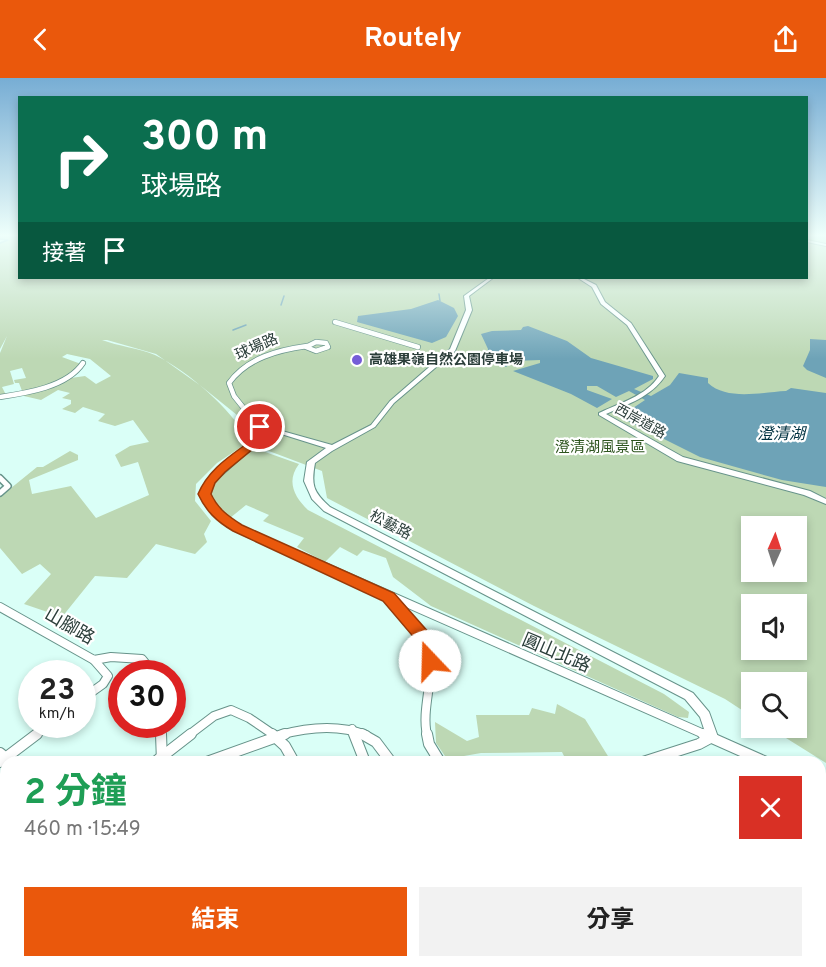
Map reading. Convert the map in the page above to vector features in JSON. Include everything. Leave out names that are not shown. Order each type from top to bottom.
[{"type":"street","points":[[320,455],[373,426],[392,402],[453,350],[469,310],[466,296],[490,279]]},
{"type":"street","name":"西岸道路","points":[[582,279],[594,286],[608,308],[629,324],[662,376],[659,383],[647,391],[601,414],[680,459],[798,491],[826,502]]},
{"type":"street","points":[[335,322],[418,347]]},
{"type":"street","name":"球場路","points":[[307,346],[307,349],[316,351],[328,345],[316,342],[265,357],[242,369],[231,378],[230,388],[262,431],[261,436],[209,482],[204,494],[210,506],[221,518],[237,528],[389,597],[424,639],[430,661],[424,722],[429,744],[436,756]]},
{"type":"street","points":[[0,397],[40,389],[79,370],[83,363]]},
{"type":"street","points":[[250,416],[280,432],[332,447]]},
{"type":"street","points":[[320,455],[354,437]]},
{"type":"street","name":"松藝路","points":[[320,455],[311,462],[308,481],[316,499],[327,509],[689,696],[705,714],[712,737]]},
{"type":"street","points":[[0,478],[8,486],[0,493]]},
{"type":"street","name":"圓山北路","points":[[389,597],[753,756]]},
{"type":"street","name":"山腳路","points":[[0,607],[94,660],[111,657],[143,660]]},
{"type":"street","points":[[96,662],[108,676],[96,689]]},
{"type":"street","points":[[165,756],[214,716],[231,710],[275,737],[292,756]]},
{"type":"street","points":[[223,756],[275,737],[327,728],[352,729],[373,739],[386,756]]},
{"type":"street","points":[[352,729],[363,756]]},
{"type":"street","points":[[659,756],[682,747],[704,744],[712,737]]},
{"type":"street","points":[[9,756],[32,738]]},
{"type":"street","points":[[160,756],[161,738]]},
{"type":"green space","name":"澄清湖風景區","points":[[0,275],[18,275],[18,279],[808,279],[808,275],[826,275],[826,756],[815,756],[786,738],[807,738],[807,672],[741,672],[741,709],[725,699],[534,606],[327,498],[322,471],[261,448],[252,440],[237,415],[199,385],[231,416],[250,441],[217,463],[196,484],[195,501],[211,521],[204,534],[207,542],[195,554],[156,544],[127,578],[95,576],[62,617],[24,604],[51,574],[40,564],[22,574],[0,548],[0,497],[37,467],[43,467],[70,451],[78,455],[78,460],[29,480],[32,494],[71,486],[96,518],[149,495],[138,462],[121,467],[115,455],[130,446],[149,442],[133,420],[115,426],[98,421],[105,414],[83,407],[75,413],[62,409],[71,404],[71,400],[62,398],[70,393],[58,390],[41,400],[24,396],[19,383],[15,383],[14,380],[26,378],[22,368],[10,371],[14,384],[2,387],[6,395],[0,396],[0,353],[7,336],[0,349]],"holes":[[[102,340],[156,354],[166,361],[155,355]],[[67,354],[90,359],[111,376],[96,384],[85,376],[71,378],[79,372],[81,364],[62,357]]]},
{"type":"green space","points":[[254,448],[299,464],[292,483],[299,500],[308,510],[664,694],[689,712],[688,718],[678,717],[431,606],[393,577],[386,558],[363,550],[357,556],[340,547],[325,562],[297,547],[304,538],[263,521],[269,515],[246,505],[230,518],[212,503],[214,485],[224,471]]},
{"type":"green space","points":[[557,704],[585,719],[608,756],[564,756],[562,752],[445,756],[436,743],[435,722],[467,741],[479,737],[476,715],[529,715],[532,708],[555,714]]},
{"type":"water","points":[[438,300],[454,308],[458,316],[446,337],[432,343],[357,322],[358,316],[411,309]]},
{"type":"water","name":"澄清湖","points":[[528,326],[567,341],[591,358],[653,376],[653,379],[634,389],[651,396],[670,385],[679,373],[708,378],[708,383],[716,389],[735,394],[786,391],[791,388],[826,393],[826,487],[782,480],[700,457],[624,419],[627,412],[645,400],[629,391],[616,397],[597,386],[587,386],[587,390],[612,399],[597,408],[571,394],[513,371],[540,363],[540,360],[513,361],[506,367],[487,355],[488,349],[481,334],[492,331],[521,330]]},
{"type":"water","points":[[810,339],[826,340],[826,378],[803,366],[810,350]]},
{"type":"waterway","points":[[439,294],[440,301]]},
{"type":"waterway","points":[[281,305],[284,296]]},
{"type":"waterway","points":[[233,330],[246,325]]},
{"type":"place","name":"高雄果嶺自然公園停車場","points":[[357,360]]},
{"type":"route","points":[[260,427],[262,431],[259,440],[221,469],[209,482],[204,494],[210,506],[221,518],[237,528],[389,597],[424,639],[430,661]]}]
